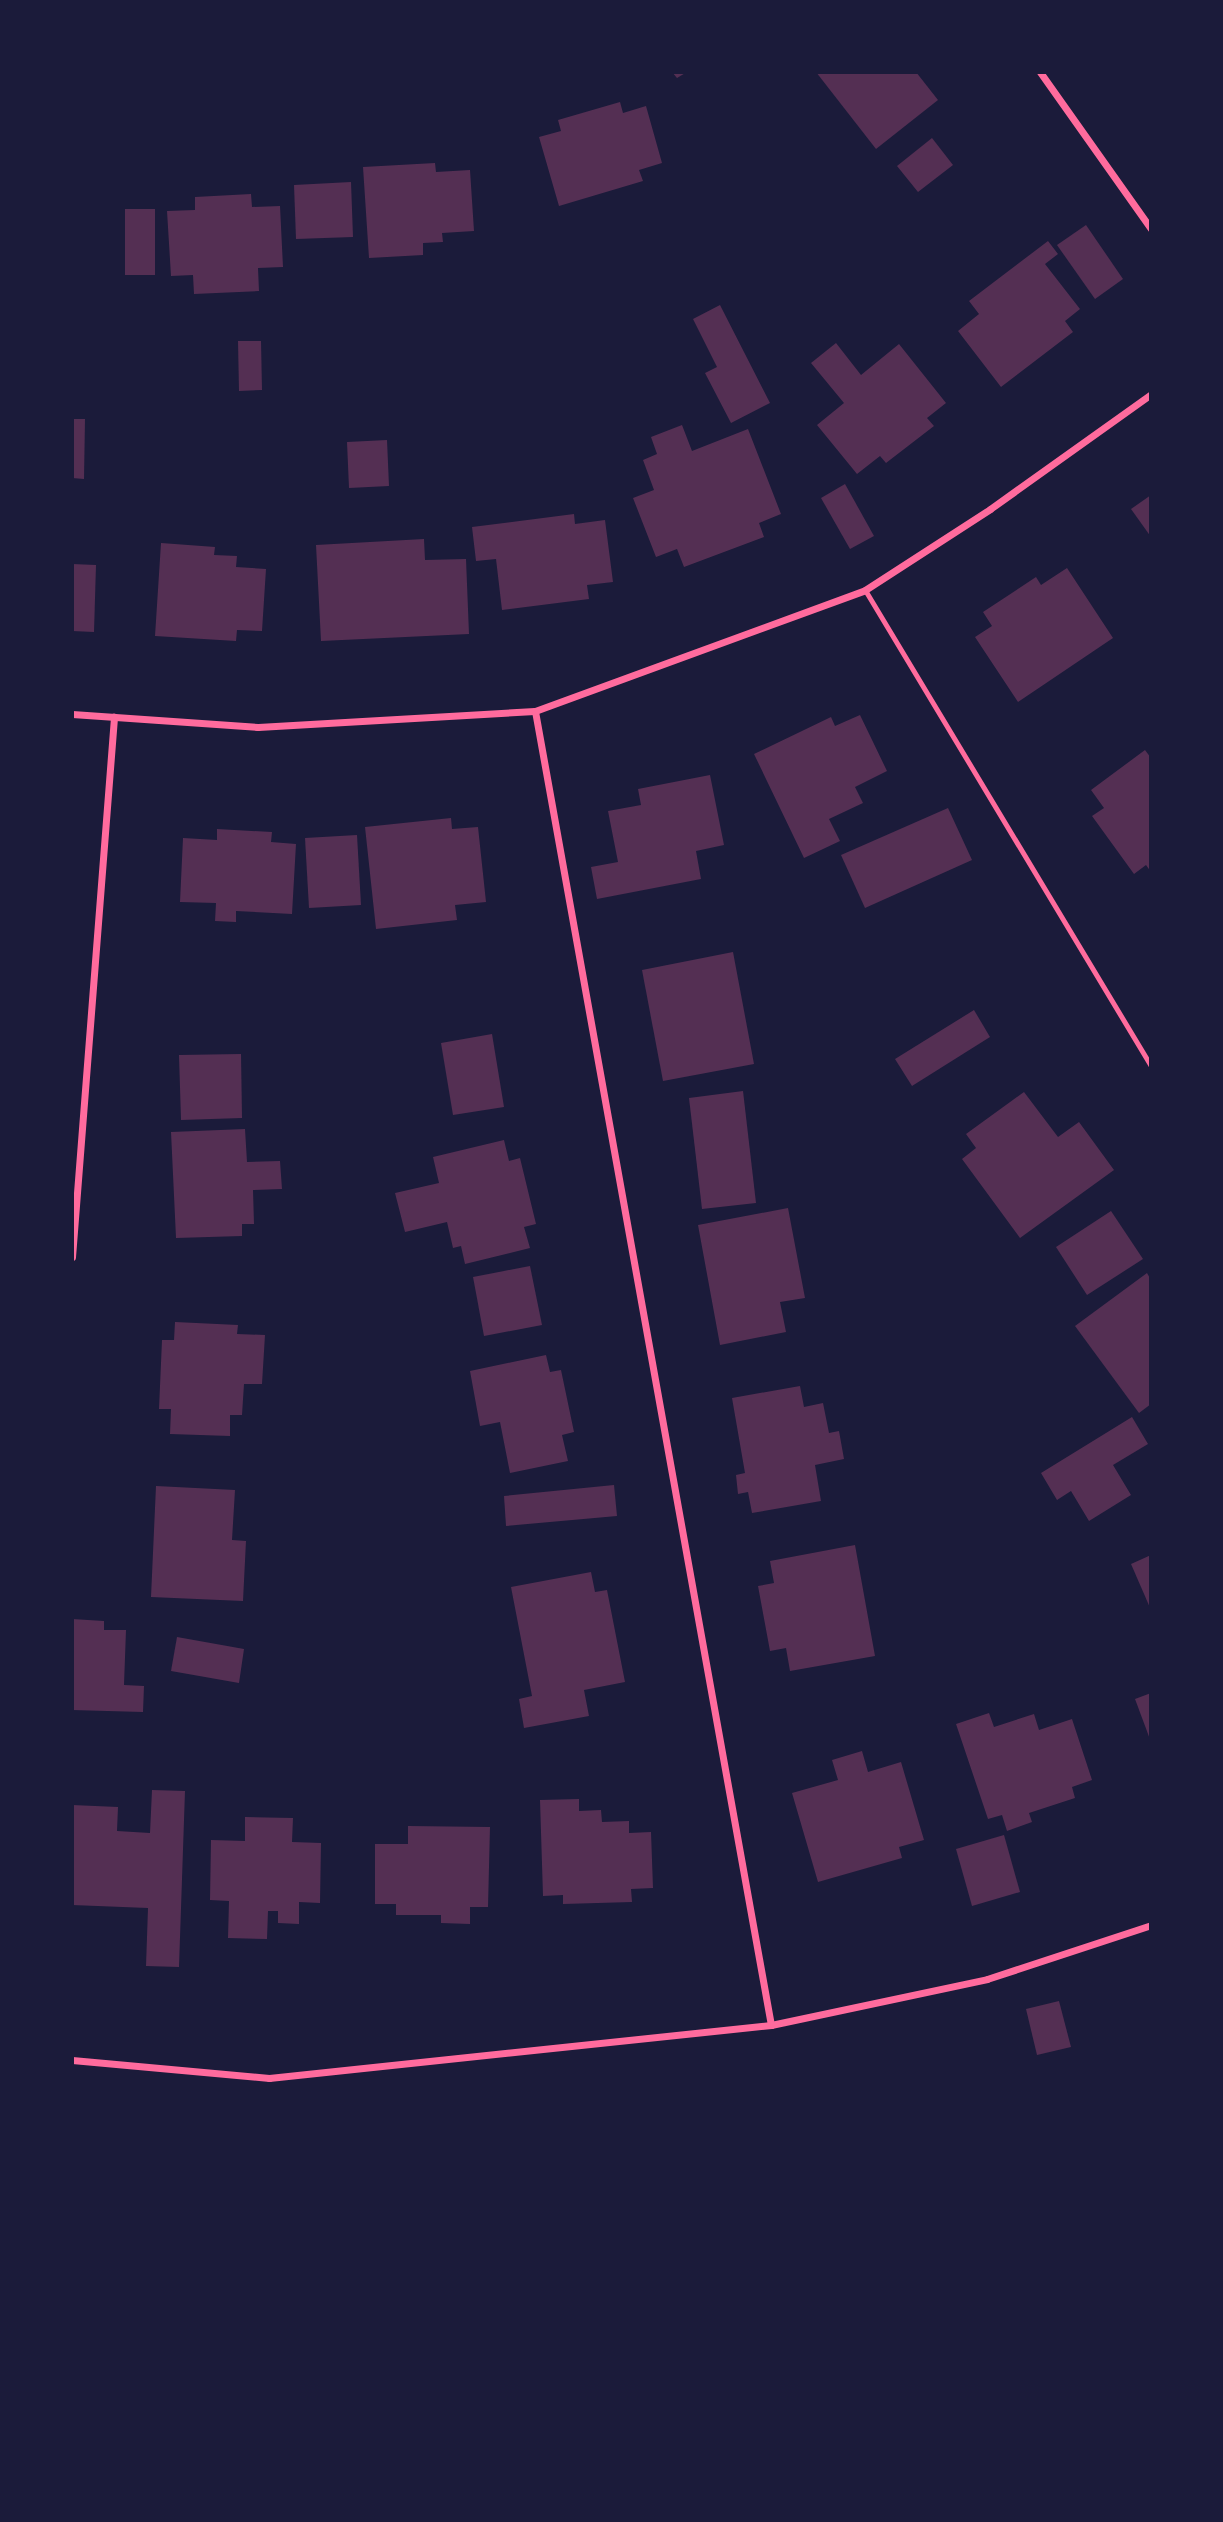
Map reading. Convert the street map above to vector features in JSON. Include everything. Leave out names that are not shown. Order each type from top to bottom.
[{"type":"street","points":[[1040,72],[1151,229]]},
{"type":"street","points":[[72,714],[258,727],[535,711],[865,590],[990,509],[1151,394]]},
{"type":"street","points":[[535,711],[771,2025]]},
{"type":"street","points":[[72,1257],[114,717]]},
{"type":"street","points":[[72,2060],[269,2078],[771,2025],[987,1979],[1151,1925]]},
{"type":"lane","points":[[865,590],[1151,1066]]},
{"type":"building","points":[[672,72],[687,72],[677,78]]},
{"type":"building","points":[[816,72],[916,72],[938,100],[876,149]]},
{"type":"building","points":[[620,102],[623,113],[646,106],[662,163],[639,170],[643,181],[559,206],[539,137],[561,131],[558,120]]},
{"type":"building","points":[[932,138],[953,165],[918,192],[897,166]]},
{"type":"building","points":[[435,163],[436,172],[470,170],[474,231],[442,233],[443,242],[423,243],[423,255],[369,258],[363,167]]},
{"type":"building","points":[[351,182],[353,237],[296,239],[294,185]]},
{"type":"building","points":[[251,194],[252,207],[280,206],[283,267],[258,268],[259,291],[194,294],[193,275],[171,276],[167,211],[195,210],[195,197]]},
{"type":"building","points":[[125,209],[155,209],[155,275],[125,275]]},
{"type":"building","points":[[1086,225],[1123,279],[1095,299],[1057,245]]},
{"type":"building","points":[[1048,241],[1058,254],[1045,264],[1080,309],[1065,321],[1073,332],[1001,387],[958,331],[979,314],[969,301]]},
{"type":"building","points":[[720,305],[770,403],[731,423],[705,373],[717,367],[693,319]]},
{"type":"building","points":[[238,341],[261,341],[262,390],[239,391]]},
{"type":"building","points":[[836,343],[861,375],[899,344],[946,403],[927,418],[934,426],[886,463],[880,456],[857,474],[817,425],[844,403],[811,363]]},
{"type":"building","points":[[72,419],[85,419],[84,479],[72,478]]},
{"type":"building","points":[[682,425],[692,451],[748,429],[781,514],[759,523],[764,537],[684,567],[677,549],[656,557],[633,498],[654,490],[643,460],[657,454],[651,437]]},
{"type":"building","points":[[387,440],[389,486],[349,488],[347,442]]},
{"type":"building","points":[[845,484],[874,536],[850,549],[821,498]]},
{"type":"building","points":[[1151,495],[1151,537],[1131,509]]},
{"type":"building","points":[[574,514],[575,524],[605,520],[613,582],[587,585],[589,599],[502,610],[496,559],[476,561],[472,527]]},
{"type":"building","points":[[424,539],[425,560],[466,559],[469,634],[321,641],[316,545]]},
{"type":"building","points":[[161,543],[215,547],[214,555],[237,556],[236,567],[266,569],[262,631],[237,630],[236,641],[155,636]]},
{"type":"building","points":[[72,564],[96,565],[94,632],[72,631]]},
{"type":"building","points":[[1067,568],[1113,638],[1018,702],[975,637],[992,626],[983,612],[1036,577],[1041,585]]},
{"type":"building","points":[[860,715],[887,771],[855,787],[863,803],[829,819],[840,841],[804,858],[754,754],[831,717],[835,726]]},
{"type":"building","points":[[1145,750],[1151,758],[1151,872],[1146,865],[1134,874],[1092,816],[1104,808],[1091,790]]},
{"type":"building","points":[[710,775],[724,845],[696,851],[701,879],[597,899],[591,867],[618,862],[608,811],[641,805],[638,789]]},
{"type":"building","points":[[948,808],[972,860],[865,908],[841,855]]},
{"type":"building","points":[[451,818],[452,829],[478,827],[486,902],[455,905],[457,920],[376,929],[365,827]]},
{"type":"building","points":[[217,829],[272,832],[271,842],[296,844],[292,914],[236,911],[236,922],[215,921],[216,903],[180,902],[183,838],[217,840]]},
{"type":"building","points":[[357,835],[361,905],[309,908],[305,838]]},
{"type":"building","points":[[733,952],[754,1064],[663,1081],[642,970]]},
{"type":"building","points":[[974,1010],[990,1037],[912,1086],[895,1059]]},
{"type":"building","points":[[492,1034],[504,1107],[453,1115],[441,1043]]},
{"type":"building","points":[[241,1054],[242,1118],[181,1120],[179,1055]]},
{"type":"building","points":[[743,1091],[756,1203],[702,1209],[689,1098]]},
{"type":"building","points":[[1024,1092],[1058,1137],[1079,1122],[1114,1170],[1020,1238],[962,1159],[976,1148],[966,1134]]},
{"type":"building","points":[[245,1129],[247,1162],[280,1161],[282,1189],[253,1190],[254,1224],[242,1224],[242,1236],[176,1238],[171,1132]]},
{"type":"building","points":[[504,1140],[509,1161],[520,1158],[536,1224],[524,1227],[530,1248],[465,1264],[461,1246],[453,1248],[447,1222],[405,1232],[395,1193],[439,1183],[433,1157]]},
{"type":"building","points":[[788,1208],[805,1298],[780,1302],[786,1332],[720,1345],[698,1225]]},
{"type":"building","points":[[1111,1211],[1143,1259],[1087,1295],[1056,1247]]},
{"type":"building","points":[[530,1266],[542,1325],[484,1336],[473,1277]]},
{"type":"building","points":[[1147,1273],[1151,1280],[1151,1404],[1139,1413],[1075,1326]]},
{"type":"building","points":[[175,1322],[238,1325],[237,1334],[265,1335],[262,1384],[244,1384],[242,1415],[230,1415],[230,1436],[170,1434],[171,1409],[159,1409],[162,1340],[174,1340]]},
{"type":"building","points":[[546,1355],[550,1372],[561,1370],[574,1432],[562,1435],[568,1461],[510,1473],[500,1422],[480,1426],[470,1371]]},
{"type":"building","points":[[800,1386],[804,1407],[823,1403],[829,1433],[839,1431],[844,1459],[815,1465],[821,1501],[752,1513],[748,1492],[738,1494],[736,1475],[745,1473],[732,1398]]},
{"type":"building","points":[[1132,1417],[1148,1444],[1113,1465],[1131,1495],[1089,1521],[1071,1491],[1057,1500],[1041,1473]]},
{"type":"building","points":[[614,1485],[617,1516],[506,1526],[504,1496]]},
{"type":"building","points":[[156,1486],[235,1490],[232,1540],[246,1541],[243,1601],[151,1597]]},
{"type":"building","points":[[855,1545],[875,1656],[790,1671],[786,1648],[770,1651],[758,1586],[774,1583],[770,1561]]},
{"type":"building","points":[[1151,1555],[1151,1610],[1131,1564]]},
{"type":"building","points":[[591,1572],[595,1592],[607,1590],[625,1682],[584,1690],[589,1716],[524,1728],[519,1699],[532,1696],[511,1587]]},
{"type":"building","points":[[72,1619],[104,1621],[104,1630],[126,1630],[124,1685],[144,1686],[143,1712],[72,1710]]},
{"type":"building","points":[[177,1637],[244,1649],[239,1683],[171,1671]]},
{"type":"building","points":[[1151,1693],[1151,1742],[1135,1699]]},
{"type":"building","points":[[989,1713],[994,1727],[1034,1714],[1039,1730],[1072,1719],[1092,1780],[1072,1787],[1075,1798],[1029,1813],[1032,1822],[1007,1831],[1002,1815],[988,1819],[956,1724]]},
{"type":"building","points":[[862,1751],[868,1772],[901,1762],[924,1840],[899,1847],[902,1858],[818,1882],[792,1793],[838,1780],[832,1760]]},
{"type":"building","points":[[152,1790],[185,1791],[179,1967],[146,1966],[148,1908],[72,1905],[72,1805],[118,1807],[117,1831],[150,1833]]},
{"type":"building","points":[[579,1799],[579,1811],[601,1810],[602,1822],[629,1821],[629,1833],[651,1832],[653,1888],[631,1889],[632,1902],[563,1904],[563,1895],[543,1896],[540,1800]]},
{"type":"building","points":[[245,1817],[293,1818],[292,1842],[321,1843],[320,1903],[299,1902],[299,1924],[278,1923],[278,1911],[268,1911],[267,1939],[228,1938],[229,1901],[210,1900],[211,1840],[245,1841]]},
{"type":"building","points":[[408,1826],[490,1827],[488,1907],[470,1907],[470,1924],[441,1923],[441,1915],[396,1915],[396,1904],[375,1904],[375,1844],[408,1844]]},
{"type":"building","points":[[1004,1835],[1020,1892],[972,1906],[956,1849]]},
{"type":"building","points":[[1059,2001],[1071,2047],[1037,2055],[1026,2009]]}]
